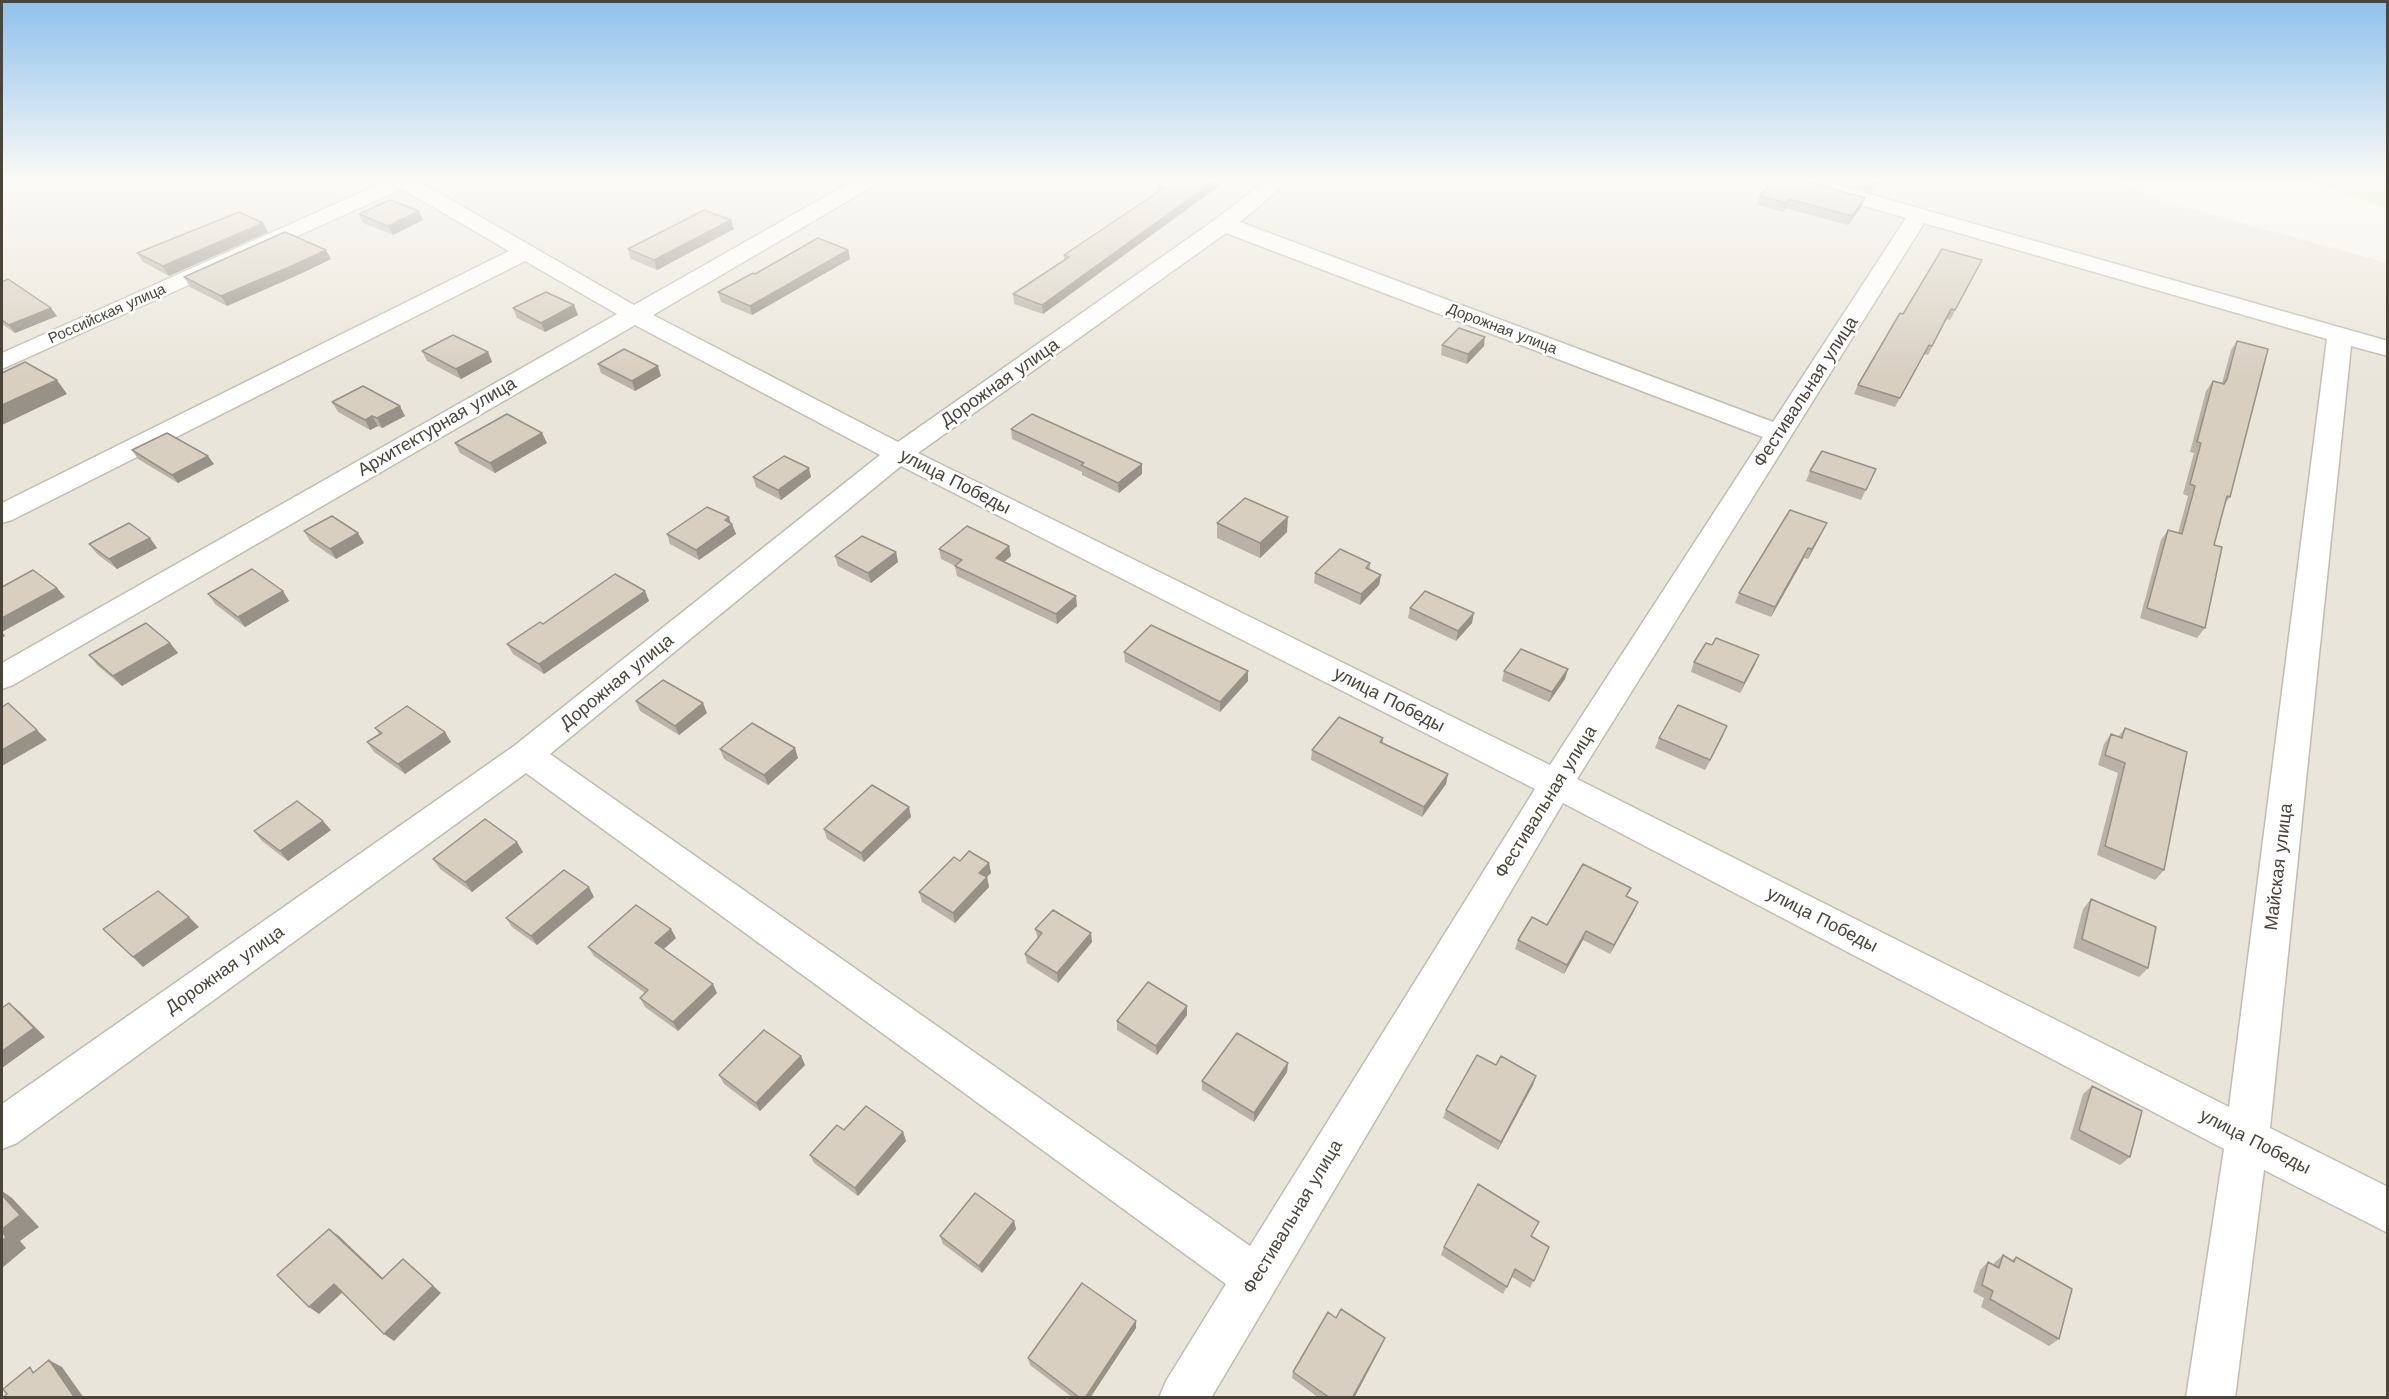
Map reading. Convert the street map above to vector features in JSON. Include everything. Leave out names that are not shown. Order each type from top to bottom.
[{"type":"street","name":"Российская улица","points":[[2,362],[262,243]]},
{"type":"street","name":"улица Победы","points":[[510,243],[633,314],[899,454],[1556,784],[2388,1210]]},
{"type":"street","name":"Архитектурная улица","points":[[2,677],[758,243]]},
{"type":"street","name":"Дорожная улица","points":[[2,1129],[526,755],[899,454],[1197,243]]},
{"type":"street","name":"Дорожная улица","points":[[1275,243],[1779,434]]},
{"type":"street","name":"Фестивальная улица","points":[[1183,1398],[1556,784],[1900,243]]},
{"type":"street","points":[[2020,243],[2388,349]]},
{"type":"street","points":[[2,514],[525,252]]},
{"type":"street","name":"Майская улица","points":[[2210,1398],[2247,1138],[2340,336]]},
{"type":"street","points":[[526,755],[1256,1278]]},
{"type":"shaded area","points":[[2,243],[2316,243],[2387,263],[2387,1397],[2,1397]]},
{"type":"building","points":[[161,243],[216,243],[163,266],[137,253]]},
{"type":"building","points":[[260,243],[311,243],[326,250],[221,296],[184,277]]},
{"type":"building","points":[[639,243],[686,243],[654,260],[628,249]]},
{"type":"building","points":[[809,243],[831,243],[848,250],[750,306],[718,292]]},
{"type":"building","points":[[1081,243],[1128,243],[1042,305],[1013,294],[1069,257],[1064,255]]},
{"type":"building","points":[[1942,249],[1982,260],[1955,310],[1951,309],[1932,346],[1929,345],[1900,398],[1858,385],[1900,313],[1903,314]]},
{"type":"building","points":[[8,279],[51,308],[9,325],[2,320],[2,282]]},
{"type":"building","points":[[546,292],[574,305],[541,323],[513,308]]},
{"type":"building","points":[[1459,328],[1485,337],[1468,354],[1442,345]]},
{"type":"building","points":[[453,335],[488,352],[456,369],[422,351]]},
{"type":"building","points":[[2237,341],[2268,349],[2230,497],[2227,496],[2214,545],[2222,547],[2205,628],[2147,608],[2168,530],[2182,534],[2195,486],[2190,484],[2201,443],[2197,442],[2213,381],[2224,384],[2227,379]]},
{"type":"building","points":[[624,349],[658,366],[632,381],[598,364]]},
{"type":"building","points":[[25,362],[57,380],[2,405],[2,373]]},
{"type":"building","points":[[363,386],[400,406],[377,418],[372,416],[365,420],[332,402]]},
{"type":"building","points":[[507,414],[542,433],[490,463],[455,443]]},
{"type":"building","points":[[1032,414],[1142,464],[1118,483],[1081,465],[1084,463],[1011,429]]},
{"type":"building","points":[[167,433],[208,456],[172,475],[132,450]]},
{"type":"building","points":[[1822,451],[1876,469],[1866,490],[1810,471]]},
{"type":"building","points":[[784,456],[809,468],[778,490],[753,477]]},
{"type":"building","points":[[1245,498],[1288,517],[1260,543],[1217,523]]},
{"type":"building","points":[[707,507],[729,517],[725,520],[732,524],[696,550],[667,534]]},
{"type":"building","points":[[1790,510],[1827,523],[1812,549],[1808,548],[1775,607],[1739,593]]},
{"type":"building","points":[[332,516],[358,533],[330,549],[304,531]]},
{"type":"building","points":[[129,523],[150,538],[109,559],[89,544]]},
{"type":"building","points":[[967,526],[1009,546],[996,558],[1076,596],[1056,614],[955,566],[962,560],[939,549]]},
{"type":"building","points":[[862,536],[896,552],[868,573],[835,556]]},
{"type":"building","points":[[1340,549],[1370,563],[1366,568],[1381,575],[1361,594],[1315,573]]},
{"type":"building","points":[[252,569],[283,591],[238,617],[208,594]]},
{"type":"building","points":[[33,570],[57,588],[2,618],[2,587]]},
{"type":"building","points":[[615,574],[645,591],[539,664],[507,644],[540,622],[543,624]]},
{"type":"building","points":[[1425,591],[1474,613],[1458,631],[1410,608]]},
{"type":"building","points":[[146,623],[170,643],[113,676],[89,655]]},
{"type":"building","points":[[1151,625],[1248,671],[1220,702],[1124,652]]},
{"type":"building","points":[[1716,638],[1759,655],[1744,683],[1694,662],[1706,643],[1712,645]]},
{"type":"building","points":[[1521,649],[1568,669],[1552,692],[1504,671]]},
{"type":"building","points":[[663,680],[703,703],[675,726],[636,701]]},
{"type":"building","points":[[8,703],[37,730],[2,750],[2,707]]},
{"type":"building","points":[[1678,705],[1727,726],[1710,760],[1659,738]]},
{"type":"building","points":[[407,706],[445,732],[398,764],[367,742],[382,733],[375,728]]},
{"type":"building","points":[[1339,717],[1383,738],[1380,742],[1448,774],[1424,807],[1312,750]]},
{"type":"building","points":[[752,723],[795,748],[764,775],[720,749]]},
{"type":"building","points":[[2125,728],[2187,752],[2164,870],[2105,846],[2125,763],[2105,755],[2111,734],[2122,738]]},
{"type":"building","points":[[872,785],[909,807],[861,853],[824,829]]},
{"type":"building","points":[[297,801],[323,821],[280,851],[254,831]]},
{"type":"building","points":[[485,819],[517,842],[465,882],[433,859]]},
{"type":"building","points":[[969,851],[989,863],[979,873],[987,877],[953,913],[919,892],[954,857],[960,861]]},
{"type":"building","points":[[1583,864],[1631,888],[1626,896],[1638,902],[1614,945],[1586,931],[1567,965],[1518,940],[1532,917],[1547,925]]},
{"type":"building","points":[[564,870],[589,887],[531,936],[506,918]]},
{"type":"building","points":[[158,891],[189,917],[133,957],[103,929]]},
{"type":"building","points":[[2091,899],[2156,927],[2148,968],[2082,939]]},
{"type":"building","points":[[636,905],[671,929],[655,943],[713,984],[673,1022],[640,998],[648,990],[588,947]]},
{"type":"building","points":[[1053,910],[1091,933],[1057,973],[1025,954],[1042,933],[1035,929]]},
{"type":"building","points":[[1148,982],[1187,1006],[1156,1046],[1117,1021]]},
{"type":"building","points":[[9,1003],[34,1028],[2,1051],[2,1008]]},
{"type":"building","points":[[764,1030],[801,1056],[756,1103],[719,1075]]},
{"type":"building","points":[[1237,1033],[1288,1063],[1254,1113],[1202,1081]]},
{"type":"building","points":[[1477,1055],[1496,1065],[1501,1056],[1536,1076],[1501,1142],[1446,1110]]},
{"type":"building","points":[[2092,1086],[2142,1111],[2130,1157],[2079,1130]]},
{"type":"building","points":[[866,1106],[903,1132],[855,1188],[810,1155],[837,1125],[844,1130]]},
{"type":"building","points":[[1478,1184],[1539,1222],[1531,1236],[1549,1247],[1534,1281],[1515,1269],[1507,1287],[1444,1247]]},
{"type":"building","points":[[975,1193],[1014,1221],[979,1266],[940,1236]]},
{"type":"building","points":[[2,1195],[20,1215],[2,1229]]},
{"type":"building","points":[[329,1229],[382,1279],[403,1259],[433,1286],[384,1334],[334,1284],[309,1307],[277,1275]]},
{"type":"building","points":[[2003,1255],[2014,1262],[2016,1257],[2072,1289],[2059,1339],[1990,1299],[1993,1291],[1982,1285],[1988,1262],[1999,1268]]},
{"type":"building","points":[[1082,1283],[1136,1321],[1085,1398],[1080,1398],[1028,1358]]},
{"type":"building","points":[[1341,1309],[1385,1338],[1352,1398],[1330,1398],[1293,1372],[1328,1312],[1336,1318]]},
{"type":"building","points":[[49,1360],[75,1398],[2,1398],[7,1394],[3,1389],[30,1367],[33,1373]]}]
